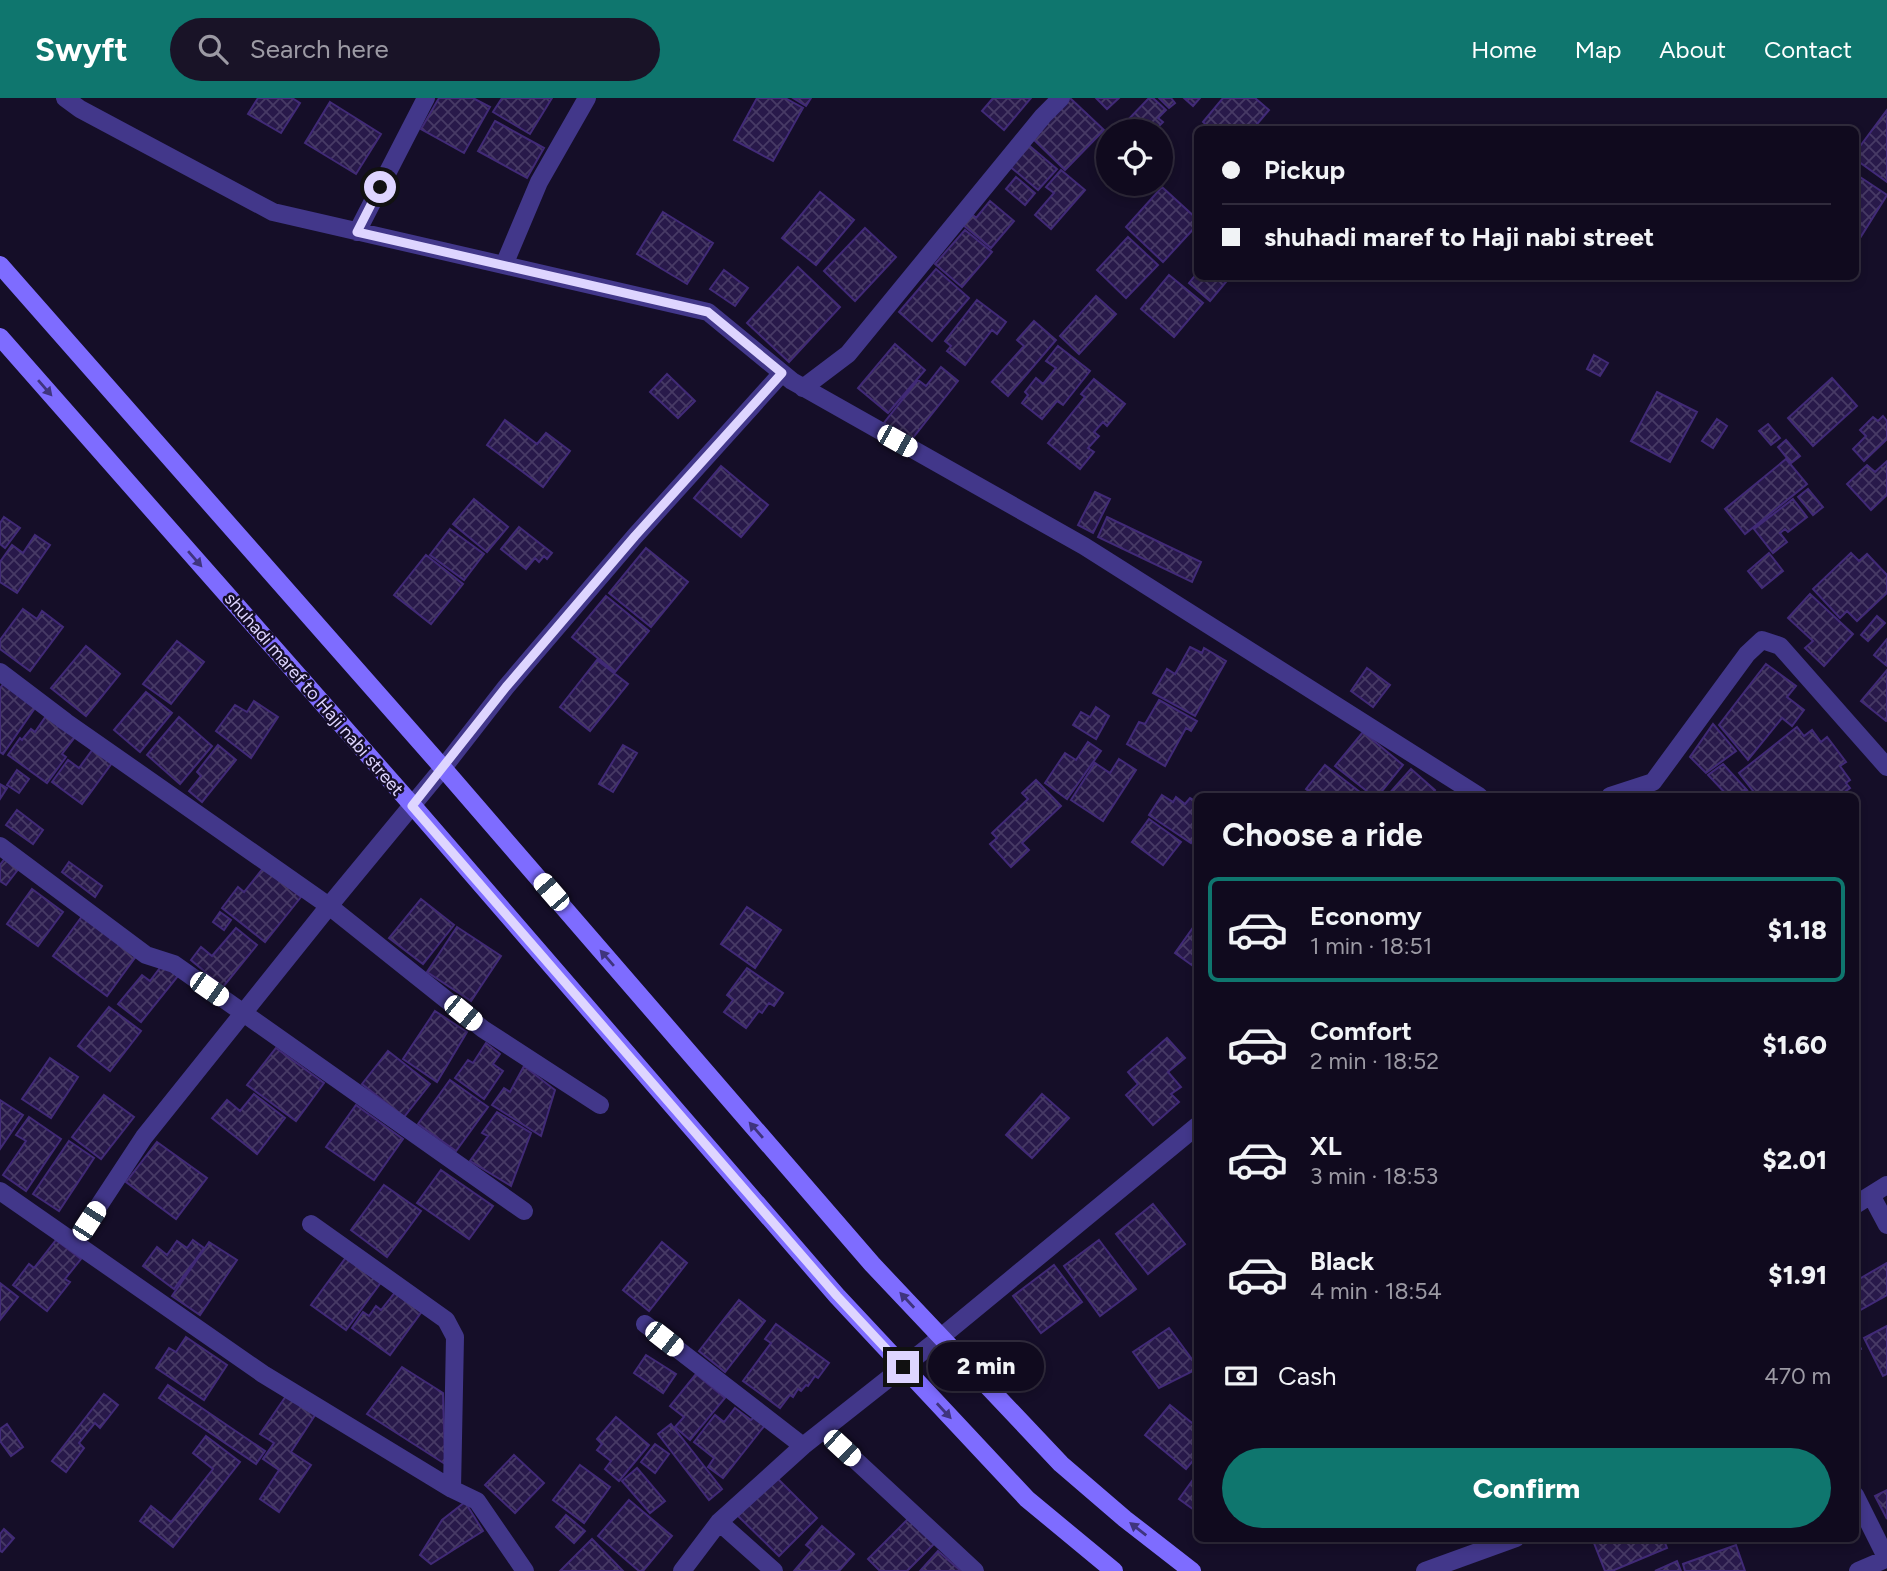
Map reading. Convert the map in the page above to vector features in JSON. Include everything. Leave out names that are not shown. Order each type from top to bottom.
[{"type":"main road","points":[[0,265],[443,768],[872,1264],[1061,1464],[1125,1519],[1192,1571]]},
{"type":"main road","name":"shuhadi maref to Haji nabi street","points":[[0,337],[837,1296],[1027,1499],[1114,1571]]},
{"type":"street","points":[[65,98],[80,109],[273,212],[708,312],[803,388],[1084,546],[1474,793]]},
{"type":"street","points":[[357,232],[426,98]]},
{"type":"street","points":[[504,265],[539,183],[587,98]]},
{"type":"street","points":[[803,388],[848,354],[1043,116],[1061,98]]},
{"type":"street","points":[[75,1242],[144,1137],[506,687],[635,536],[782,373]]},
{"type":"street","points":[[1619,793],[1653,782],[1747,654],[1762,640],[1780,646],[1887,768]]},
{"type":"street","points":[[0,672],[66,722],[329,906],[483,1029],[600,1105]]},
{"type":"street","points":[[0,846],[146,955],[174,964],[524,1211]]},
{"type":"street","points":[[682,1571],[719,1522],[803,1446],[941,1337],[1194,1128]]},
{"type":"street","points":[[1859,1202],[1887,1185]]},
{"type":"street","points":[[0,1191],[263,1374],[452,1489],[477,1501],[525,1571]]},
{"type":"street","points":[[1871,1195],[1887,1225]]},
{"type":"street","points":[[311,1224],[446,1320],[451,1327],[455,1337],[452,1489]]},
{"type":"street","points":[[645,1324],[803,1446]]},
{"type":"street","points":[[823,1430],[975,1571]]},
{"type":"street","points":[[1858,1571],[1887,1559],[1859,1502]]},
{"type":"street","points":[[719,1522],[774,1571]]},
{"type":"street","points":[[1425,1571],[1505,1542]]},
{"type":"building","points":[[258,98],[292,98],[300,103],[281,133],[248,114]]},
{"type":"building","points":[[439,98],[473,98],[490,107],[464,153],[421,129]]},
{"type":"building","points":[[502,98],[552,98],[530,134],[493,112]]},
{"type":"building","points":[[757,98],[785,98],[803,108],[773,161],[734,140]]},
{"type":"building","points":[[793,98],[811,98],[806,106]]},
{"type":"building","points":[[993,98],[1031,98],[1004,130],[982,111]]},
{"type":"building","points":[[1066,98],[1070,98],[1096,122],[1096,138],[1065,170],[1030,136]]},
{"type":"building","points":[[1096,98],[1119,98],[1107,109]]},
{"type":"building","points":[[1149,98],[1153,98],[1166,110],[1159,119],[1129,119]]},
{"type":"building","points":[[1159,98],[1171,98],[1175,103],[1169,108]]},
{"type":"building","points":[[1184,98],[1200,98],[1193,106]]},
{"type":"building","points":[[1223,98],[1255,98],[1269,110],[1255,126],[1208,126],[1203,122]]},
{"type":"building","points":[[330,102],[381,134],[356,174],[305,143]]},
{"type":"building","points":[[1887,110],[1887,182],[1859,162],[1859,148]]},
{"type":"building","points":[[495,121],[544,148],[527,178],[478,151]]},
{"type":"building","points":[[1025,142],[1057,169],[1038,190],[1007,164]]},
{"type":"building","points":[[1061,170],[1085,190],[1051,229],[1035,215],[1054,193],[1046,187]]},
{"type":"building","points":[[1859,176],[1887,195],[1859,240]]},
{"type":"building","points":[[1016,177],[1035,193],[1025,205],[1006,189]]},
{"type":"building","points":[[820,192],[854,220],[816,265],[782,238]]},
{"type":"building","points":[[1154,196],[1172,196],[1194,216],[1194,228],[1163,262],[1126,227]]},
{"type":"building","points":[[990,201],[1014,221],[991,248],[962,224],[971,213],[976,218]]},
{"type":"building","points":[[663,212],[713,243],[687,284],[637,254]]},
{"type":"building","points":[[865,228],[896,257],[855,301],[824,271]]},
{"type":"building","points":[[965,230],[992,252],[962,287],[935,264]]},
{"type":"building","points":[[1128,237],[1158,265],[1126,298],[1097,270]]},
{"type":"building","points":[[798,267],[840,307],[789,362],[747,323]]},
{"type":"building","points":[[936,269],[969,298],[932,341],[899,312]]},
{"type":"building","points":[[724,270],[748,288],[735,306],[710,289]]},
{"type":"building","points":[[1169,275],[1203,303],[1174,337],[1141,309]]},
{"type":"building","points":[[1194,277],[1194,280],[1228,280],[1210,301],[1189,283]]},
{"type":"building","points":[[1096,296],[1116,314],[1079,354],[1060,336]]},
{"type":"building","points":[[977,300],[1006,322],[997,334],[992,330],[965,365],[947,351],[951,346],[945,341]]},
{"type":"building","points":[[1034,321],[1056,340],[1008,396],[992,382],[1024,346],[1017,340]]},
{"type":"building","points":[[895,344],[925,370],[888,413],[858,388]]},
{"type":"building","points":[[1058,346],[1090,371],[1063,405],[1057,401],[1042,419],[1022,403],[1028,395],[1025,392],[1036,378],[1043,384],[1056,368],[1046,361]]},
{"type":"building","points":[[1594,355],[1608,363],[1600,376],[1587,369]]},
{"type":"building","points":[[941,367],[958,381],[908,444],[883,424],[918,380],[926,386]]},
{"type":"building","points":[[667,374],[695,401],[678,418],[650,392]]},
{"type":"building","points":[[1832,378],[1857,406],[1813,446],[1788,418]]},
{"type":"building","points":[[1094,379],[1125,404],[1107,426],[1103,422],[1094,432],[1099,436],[1088,448],[1094,452],[1080,469],[1048,443],[1085,397],[1081,394]]},
{"type":"building","points":[[1657,392],[1697,412],[1670,462],[1631,441]]},
{"type":"building","points":[[1883,416],[1887,421],[1887,439],[1864,461],[1853,449],[1866,436],[1860,430],[1873,417],[1878,421]]},
{"type":"building","points":[[1717,419],[1727,426],[1713,448],[1702,441]]},
{"type":"building","points":[[505,420],[537,444],[546,433],[570,451],[543,487],[487,445]]},
{"type":"building","points":[[1768,424],[1780,438],[1771,445],[1759,431]]},
{"type":"building","points":[[1786,440],[1800,456],[1791,463],[1778,447]]},
{"type":"building","points":[[1786,459],[1807,484],[1745,534],[1725,509]]},
{"type":"building","points":[[1887,461],[1887,495],[1871,510],[1847,484],[1867,465],[1875,472]]},
{"type":"building","points":[[721,466],[768,505],[741,537],[694,498]]},
{"type":"building","points":[[1808,489],[1823,507],[1813,515],[1798,497]]},
{"type":"building","points":[[1095,492],[1110,499],[1093,533],[1078,525]]},
{"type":"building","points":[[474,499],[508,527],[487,552],[453,524]]},
{"type":"building","points":[[1793,499],[1807,517],[1788,532],[1785,529],[1780,533],[1787,542],[1773,553],[1754,529]]},
{"type":"building","points":[[4,517],[20,528],[5,548],[0,544],[0,523]]},
{"type":"building","points":[[1107,517],[1201,562],[1192,582],[1098,537]]},
{"type":"building","points":[[519,527],[552,553],[539,562],[535,558],[526,569],[501,549]]},
{"type":"building","points":[[450,529],[484,554],[464,580],[430,555]]},
{"type":"building","points":[[35,535],[50,545],[17,593],[0,582],[0,562],[12,545],[23,553]]},
{"type":"building","points":[[646,548],[688,582],[651,627],[609,593]]},
{"type":"building","points":[[1769,553],[1783,571],[1762,588],[1748,571]]},
{"type":"building","points":[[1851,553],[1859,561],[1867,554],[1887,575],[1887,593],[1857,621],[1847,611],[1840,618],[1813,589]]},
{"type":"building","points":[[426,555],[463,584],[431,624],[394,595]]},
{"type":"building","points":[[1810,594],[1853,634],[1824,666],[1805,648],[1813,641],[1788,618]]},
{"type":"building","points":[[606,596],[649,631],[615,672],[572,637]]},
{"type":"building","points":[[23,609],[37,619],[42,611],[63,627],[30,671],[0,649],[0,640]]},
{"type":"building","points":[[1877,616],[1885,623],[1868,641],[1861,635]]},
{"type":"building","points":[[1887,639],[1887,666],[1874,655]]},
{"type":"building","points":[[177,641],[204,662],[171,704],[143,684]]},
{"type":"building","points":[[86,646],[120,674],[86,716],[51,688]]},
{"type":"building","points":[[1190,647],[1202,653],[1204,648],[1226,661],[1195,716],[1153,693],[1167,669],[1175,674]]},
{"type":"building","points":[[597,660],[628,684],[590,731],[560,707]]},
{"type":"building","points":[[1766,664],[1796,686],[1787,697],[1804,710],[1792,726],[1782,718],[1748,760],[1719,725]]},
{"type":"building","points":[[1367,668],[1390,685],[1373,707],[1351,691]]},
{"type":"building","points":[[1887,670],[1887,720],[1886,721],[1861,701]]},
{"type":"building","points":[[4,683],[37,705],[3,754],[0,752],[0,688]]},
{"type":"building","points":[[146,692],[172,713],[140,752],[114,730]]},
{"type":"building","points":[[1159,700],[1197,721],[1191,731],[1186,728],[1165,766],[1127,744],[1139,722],[1145,724]]},
{"type":"building","points":[[254,701],[278,717],[251,758],[216,731],[235,705],[247,712]]},
{"type":"building","points":[[1096,707],[1109,716],[1096,739],[1073,725],[1081,712],[1090,717]]},
{"type":"building","points":[[46,716],[75,737],[62,754],[66,757],[47,783],[8,755],[20,738],[22,740],[31,729],[35,732]]},
{"type":"building","points":[[179,717],[212,746],[180,784],[147,755]]},
{"type":"building","points":[[1713,724],[1736,751],[1706,773],[1690,757]]},
{"type":"building","points":[[1797,727],[1804,736],[1812,730],[1821,742],[1827,737],[1846,762],[1840,766],[1850,780],[1846,783],[1850,788],[1846,791],[1848,793],[1755,793],[1739,773]]},
{"type":"building","points":[[1363,732],[1403,765],[1380,793],[1369,793],[1335,766]]},
{"type":"building","points":[[1088,742],[1101,751],[1067,799],[1045,783],[1065,753],[1076,760]]},
{"type":"building","points":[[218,745],[236,760],[202,802],[189,791],[201,776],[197,772]]},
{"type":"building","points":[[623,745],[637,753],[613,792],[599,784]]},
{"type":"building","points":[[93,749],[112,763],[82,804],[52,782],[68,760],[79,768]]},
{"type":"building","points":[[1119,759],[1136,770],[1103,821],[1071,800],[1095,763],[1110,773]]},
{"type":"building","points":[[1723,764],[1747,790],[1725,793],[1708,775]]},
{"type":"building","points":[[1325,765],[1361,793],[1311,793],[1306,789]]},
{"type":"building","points":[[1411,769],[1435,790],[1432,793],[1390,793]]},
{"type":"building","points":[[17,770],[29,779],[19,793],[7,785]]},
{"type":"building","points":[[1036,780],[1061,806],[1022,843],[1029,850],[1011,867],[990,844],[997,838],[992,833],[1028,799],[1022,793]]},
{"type":"building","points":[[0,784],[7,788],[0,799]]},
{"type":"building","points":[[1162,795],[1173,802],[1176,797],[1185,804],[1190,798],[1194,800],[1194,838],[1191,843],[1149,815]]},
{"type":"building","points":[[17,810],[43,830],[33,844],[6,825]]},
{"type":"building","points":[[1149,819],[1181,842],[1163,865],[1132,842]]},
{"type":"building","points":[[6,857],[20,867],[6,885],[0,881],[0,865]]},
{"type":"building","points":[[69,862],[102,886],[95,897],[62,872]]},
{"type":"building","points":[[264,867],[301,897],[265,942],[222,908],[238,887],[244,892]]},
{"type":"building","points":[[32,889],[63,912],[38,946],[7,924]]},
{"type":"building","points":[[421,899],[454,925],[423,964],[389,938]]},
{"type":"building","points":[[747,907],[781,930],[755,968],[721,944]]},
{"type":"building","points":[[220,912],[231,920],[224,930],[213,922]]},
{"type":"building","points":[[83,915],[137,955],[107,996],[53,956]]},
{"type":"building","points":[[1194,926],[1194,965],[1175,953]]},
{"type":"building","points":[[457,927],[501,956],[471,1001],[427,972]]},
{"type":"building","points":[[236,928],[257,945],[223,987],[191,960],[201,947],[212,956]]},
{"type":"building","points":[[162,965],[178,976],[141,1022],[118,1004],[142,975],[150,981]]},
{"type":"building","points":[[747,968],[783,993],[774,1006],[769,1003],[762,1013],[759,1011],[746,1028],[724,1012],[733,1000],[727,995]]},
{"type":"building","points":[[109,1007],[141,1031],[110,1071],[78,1046]]},
{"type":"building","points":[[435,1011],[467,1032],[437,1082],[403,1059]]},
{"type":"building","points":[[1167,1038],[1185,1058],[1168,1072],[1181,1087],[1171,1094],[1179,1102],[1153,1125],[1126,1095],[1138,1084],[1128,1072]]},
{"type":"building","points":[[486,1043],[500,1054],[493,1064],[503,1071],[484,1099],[455,1078],[468,1060],[473,1063]]},
{"type":"building","points":[[276,1048],[324,1083],[296,1121],[247,1085]]},
{"type":"building","points":[[388,1051],[430,1084],[404,1117],[362,1084]]},
{"type":"building","points":[[50,1058],[78,1077],[51,1118],[22,1099]]},
{"type":"building","points":[[524,1066],[555,1090],[541,1136],[492,1105],[504,1088],[510,1092]]},
{"type":"building","points":[[450,1080],[488,1107],[456,1151],[418,1124]]},
{"type":"building","points":[[254,1094],[285,1118],[257,1154],[212,1118],[227,1100],[240,1111]]},
{"type":"building","points":[[1042,1094],[1069,1118],[1032,1158],[1006,1135]]},
{"type":"building","points":[[104,1095],[134,1117],[101,1159],[72,1137]]},
{"type":"building","points":[[0,1100],[23,1115],[0,1149]]},
{"type":"building","points":[[356,1105],[403,1139],[374,1180],[326,1147]]},
{"type":"building","points":[[497,1112],[531,1133],[511,1186],[470,1161],[488,1136],[482,1133]]},
{"type":"building","points":[[29,1117],[61,1139],[26,1191],[3,1175],[26,1141],[16,1135]]},
{"type":"building","points":[[69,1141],[94,1158],[59,1211],[33,1194]]},
{"type":"building","points":[[157,1142],[207,1178],[176,1219],[126,1182]]},
{"type":"building","points":[[441,1170],[493,1206],[469,1239],[417,1203]]},
{"type":"building","points":[[384,1185],[421,1211],[387,1257],[351,1230]]},
{"type":"building","points":[[1153,1204],[1185,1244],[1148,1274],[1116,1234]]},
{"type":"building","points":[[56,1240],[81,1259],[65,1279],[70,1282],[47,1311],[13,1285],[29,1264],[34,1268]]},
{"type":"building","points":[[193,1240],[204,1248],[174,1289],[143,1266],[157,1247],[167,1255],[177,1241],[187,1248]]},
{"type":"building","points":[[1099,1240],[1136,1289],[1100,1316],[1064,1266]]},
{"type":"building","points":[[209,1242],[237,1260],[200,1315],[172,1296]]},
{"type":"building","points":[[662,1242],[687,1263],[649,1311],[623,1290]]},
{"type":"building","points":[[347,1256],[382,1281],[346,1330],[311,1305]]},
{"type":"building","points":[[1887,1263],[1887,1295],[1859,1311],[1859,1279]]},
{"type":"building","points":[[1054,1265],[1082,1302],[1041,1333],[1013,1296]]},
{"type":"building","points":[[0,1283],[18,1297],[0,1320]]},
{"type":"building","points":[[396,1291],[423,1310],[390,1355],[352,1328],[363,1312],[369,1316],[376,1306],[381,1310]]},
{"type":"building","points":[[739,1300],[765,1321],[725,1372],[699,1351]]},
{"type":"building","points":[[776,1324],[829,1363],[818,1378],[815,1376],[808,1386],[801,1391],[798,1389],[793,1397],[790,1395],[780,1408],[743,1381],[771,1343],[765,1339]]},
{"type":"building","points":[[1887,1326],[1887,1374],[1883,1376],[1864,1338]]},
{"type":"building","points":[[1169,1328],[1194,1362],[1194,1370],[1159,1388],[1133,1352]]},
{"type":"building","points":[[186,1337],[227,1365],[204,1400],[156,1368],[169,1348],[176,1352]]},
{"type":"building","points":[[646,1355],[676,1374],[663,1393],[634,1373]]},
{"type":"building","points":[[402,1367],[443,1393],[445,1464],[367,1414]]},
{"type":"building","points":[[696,1374],[725,1398],[690,1440],[675,1427],[684,1417],[670,1406]]},
{"type":"building","points":[[168,1385],[265,1451],[256,1464],[159,1398]]},
{"type":"building","points":[[288,1393],[317,1412],[291,1452],[311,1465],[279,1512],[260,1499],[279,1470],[263,1459],[274,1443],[260,1434]]},
{"type":"building","points":[[104,1394],[118,1405],[100,1428],[95,1423],[79,1443],[84,1448],[66,1472],[52,1461]]},
{"type":"building","points":[[1170,1405],[1194,1425],[1194,1460],[1186,1469],[1145,1435]]},
{"type":"building","points":[[735,1408],[751,1420],[754,1417],[765,1425],[723,1478],[708,1467],[714,1458],[694,1442],[715,1415],[724,1422]]},
{"type":"building","points":[[616,1417],[649,1445],[619,1481],[605,1469],[611,1461],[597,1450],[602,1444],[597,1439]]},
{"type":"building","points":[[7,1424],[23,1447],[11,1456],[0,1441],[0,1429]]},
{"type":"building","points":[[671,1424],[722,1489],[709,1500],[658,1434]]},
{"type":"building","points":[[206,1436],[240,1462],[173,1547],[140,1521],[151,1506],[171,1522],[213,1469],[193,1453]]},
{"type":"building","points":[[655,1444],[669,1454],[655,1473],[641,1462]]},
{"type":"building","points":[[514,1455],[544,1483],[515,1513],[485,1485]]},
{"type":"building","points":[[580,1465],[610,1487],[584,1523],[553,1500]]},
{"type":"building","points":[[637,1468],[665,1501],[650,1513],[622,1481]]},
{"type":"building","points":[[775,1476],[817,1518],[779,1556],[737,1515]]},
{"type":"building","points":[[1194,1478],[1194,1510],[1179,1499]]},
{"type":"building","points":[[1887,1490],[1887,1519],[1875,1496]]},
{"type":"building","points":[[629,1500],[672,1536],[643,1571],[639,1571],[598,1536]]},
{"type":"building","points":[[465,1502],[483,1531],[431,1564],[420,1555],[442,1520]]},
{"type":"building","points":[[566,1515],[585,1531],[574,1543],[556,1527]]},
{"type":"building","points":[[912,1515],[938,1540],[907,1571],[880,1571],[868,1559]]},
{"type":"building","points":[[822,1526],[854,1554],[839,1571],[794,1571],[812,1550],[806,1545]]},
{"type":"building","points":[[4,1529],[14,1538],[2,1552],[0,1534]]},
{"type":"building","points":[[592,1539],[623,1571],[560,1571]]},
{"type":"building","points":[[1594,1542],[1665,1542],[1667,1548],[1612,1571],[1605,1571]]},
{"type":"building","points":[[1736,1545],[1745,1571],[1685,1571],[1683,1564]]},
{"type":"building","points":[[938,1551],[961,1571],[920,1571]]},
{"type":"building","points":[[1677,1561],[1681,1571],[1655,1571]]},
{"type":"route","points":[[380,187],[357,232],[708,312],[782,373],[635,536],[506,687],[412,806],[837,1296],[903,1367]]}]
